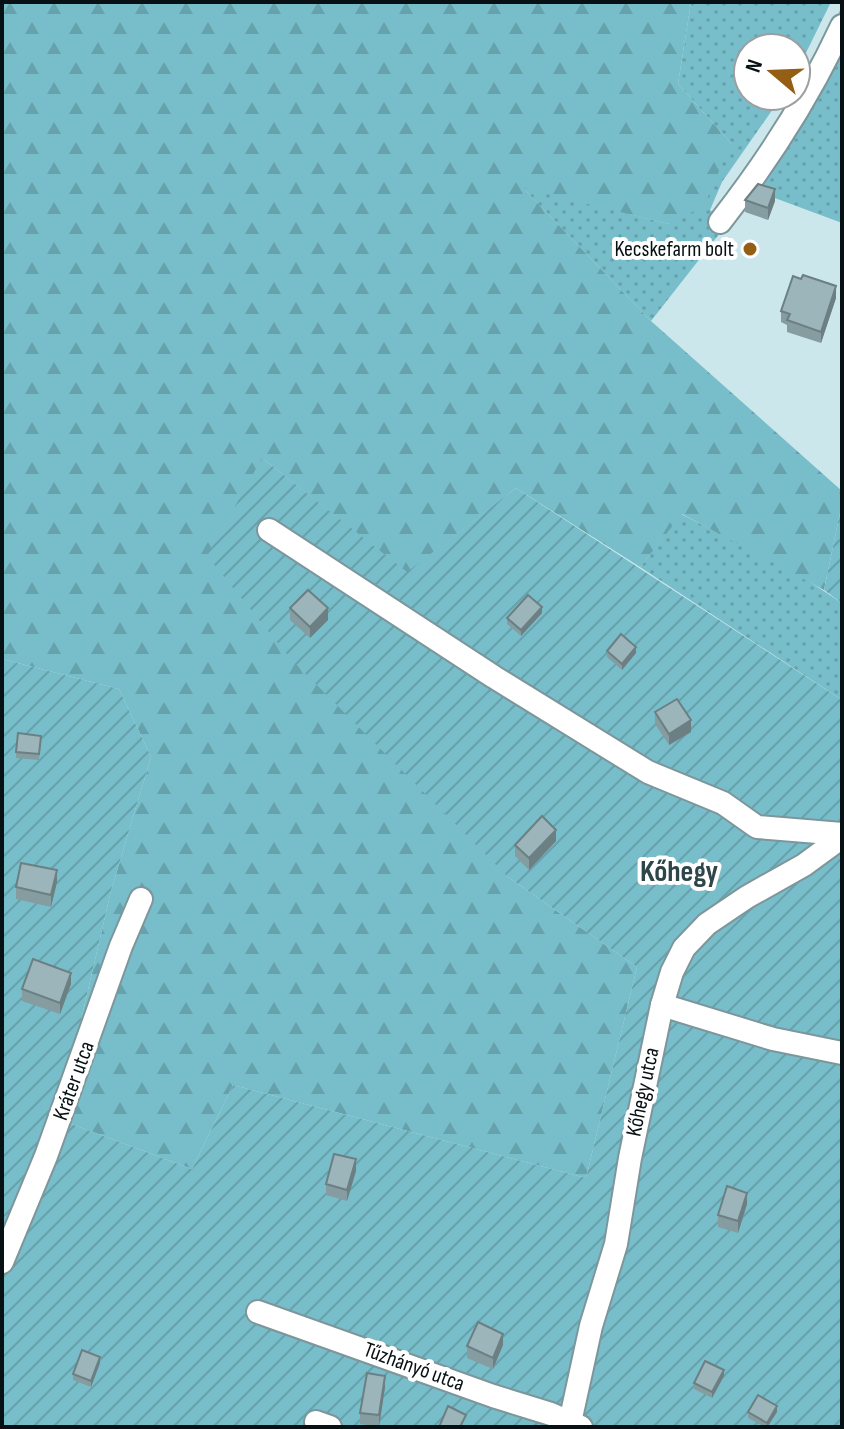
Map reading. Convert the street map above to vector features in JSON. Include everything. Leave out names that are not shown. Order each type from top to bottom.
[{"type":"street","points":[[720,222],[783,133],[824,65],[842,26]]},
{"type":"street","points":[[269,530],[494,677],[648,772],[723,803],[757,827],[842,836]]},
{"type":"street","name":"Kőhegy utca","points":[[574,1425],[591,1326],[616,1244],[630,1158],[662,1005],[672,972],[684,948],[707,924],[804,865],[842,836]]},
{"type":"street","name":"Kráter utca","points":[[2,1262],[46,1156],[121,946],[141,899]]},
{"type":"street","points":[[662,1005],[773,1039],[842,1053]]},
{"type":"street","name":"Tűzhányó utca","points":[[258,1312],[574,1425]]},
{"type":"green space","points":[[2,2],[691,2],[678,84],[731,143],[704,206],[669,224],[523,188],[651,321],[842,491],[824,590],[682,514],[640,567],[516,488],[407,573],[262,458],[508,877],[637,967],[586,1178],[233,1085],[192,1169],[58,1119],[111,891],[151,757],[119,689],[2,659]]},
{"type":"green space","points":[[691,2],[831,2],[812,41],[812,32],[732,32],[732,112],[771,112],[722,182],[710,210],[727,224],[651,321],[521,186],[669,224],[731,143],[678,84]]},
{"type":"green space","points":[[842,6],[842,223],[745,187],[787,112],[812,112],[812,68]]},
{"type":"green space","points":[[262,458],[407,572],[516,488],[842,700],[842,1427],[2,1427],[2,659],[119,689],[151,757],[111,891],[58,1119],[192,1169],[233,1085],[586,1178],[637,967],[508,877],[291,659],[207,556]]},
{"type":"green space","points":[[842,503],[842,603],[824,590]]},
{"type":"green space","points":[[681,514],[793,571],[842,603],[842,700],[640,567]]},
{"type":"building","points":[[758,184],[775,189],[768,208],[745,200]]},
{"type":"building","points":[[803,275],[836,286],[821,332],[787,320],[790,314],[781,311],[793,276],[801,279]]},
{"type":"building","points":[[308,590],[328,608],[310,627],[290,608]]},
{"type":"building","points":[[528,595],[542,607],[521,630],[507,618]]},
{"type":"building","points":[[621,634],[636,647],[622,664],[607,651]]},
{"type":"building","points":[[677,699],[691,720],[669,734],[655,712]]},
{"type":"building","points":[[18,733],[41,736],[39,754],[16,752]]},
{"type":"building","points":[[542,816],[556,830],[529,858],[515,845]]},
{"type":"building","points":[[21,863],[57,870],[51,895],[16,887]]},
{"type":"building","points":[[33,959],[71,973],[60,1003],[22,989]]},
{"type":"building","points":[[334,1154],[356,1159],[347,1190],[326,1184]]},
{"type":"building","points":[[727,1186],[747,1193],[738,1221],[718,1215]]},
{"type":"building","points":[[478,1322],[503,1334],[493,1358],[467,1346]]},
{"type":"building","points":[[82,1350],[100,1357],[91,1381],[73,1374]]},
{"type":"building","points":[[705,1361],[724,1370],[712,1392],[694,1383]]},
{"type":"building","points":[[367,1373],[385,1376],[379,1415],[360,1413]]},
{"type":"building","points":[[758,1395],[777,1406],[767,1423],[748,1412]]},
{"type":"building","points":[[448,1406],[466,1415],[460,1427],[439,1427]]},
{"type":"place","name":"Kecskefarm bolt","points":[[750,249]]},
{"type":"district","name":"Kőhegy","points":[[679,872]]}]
